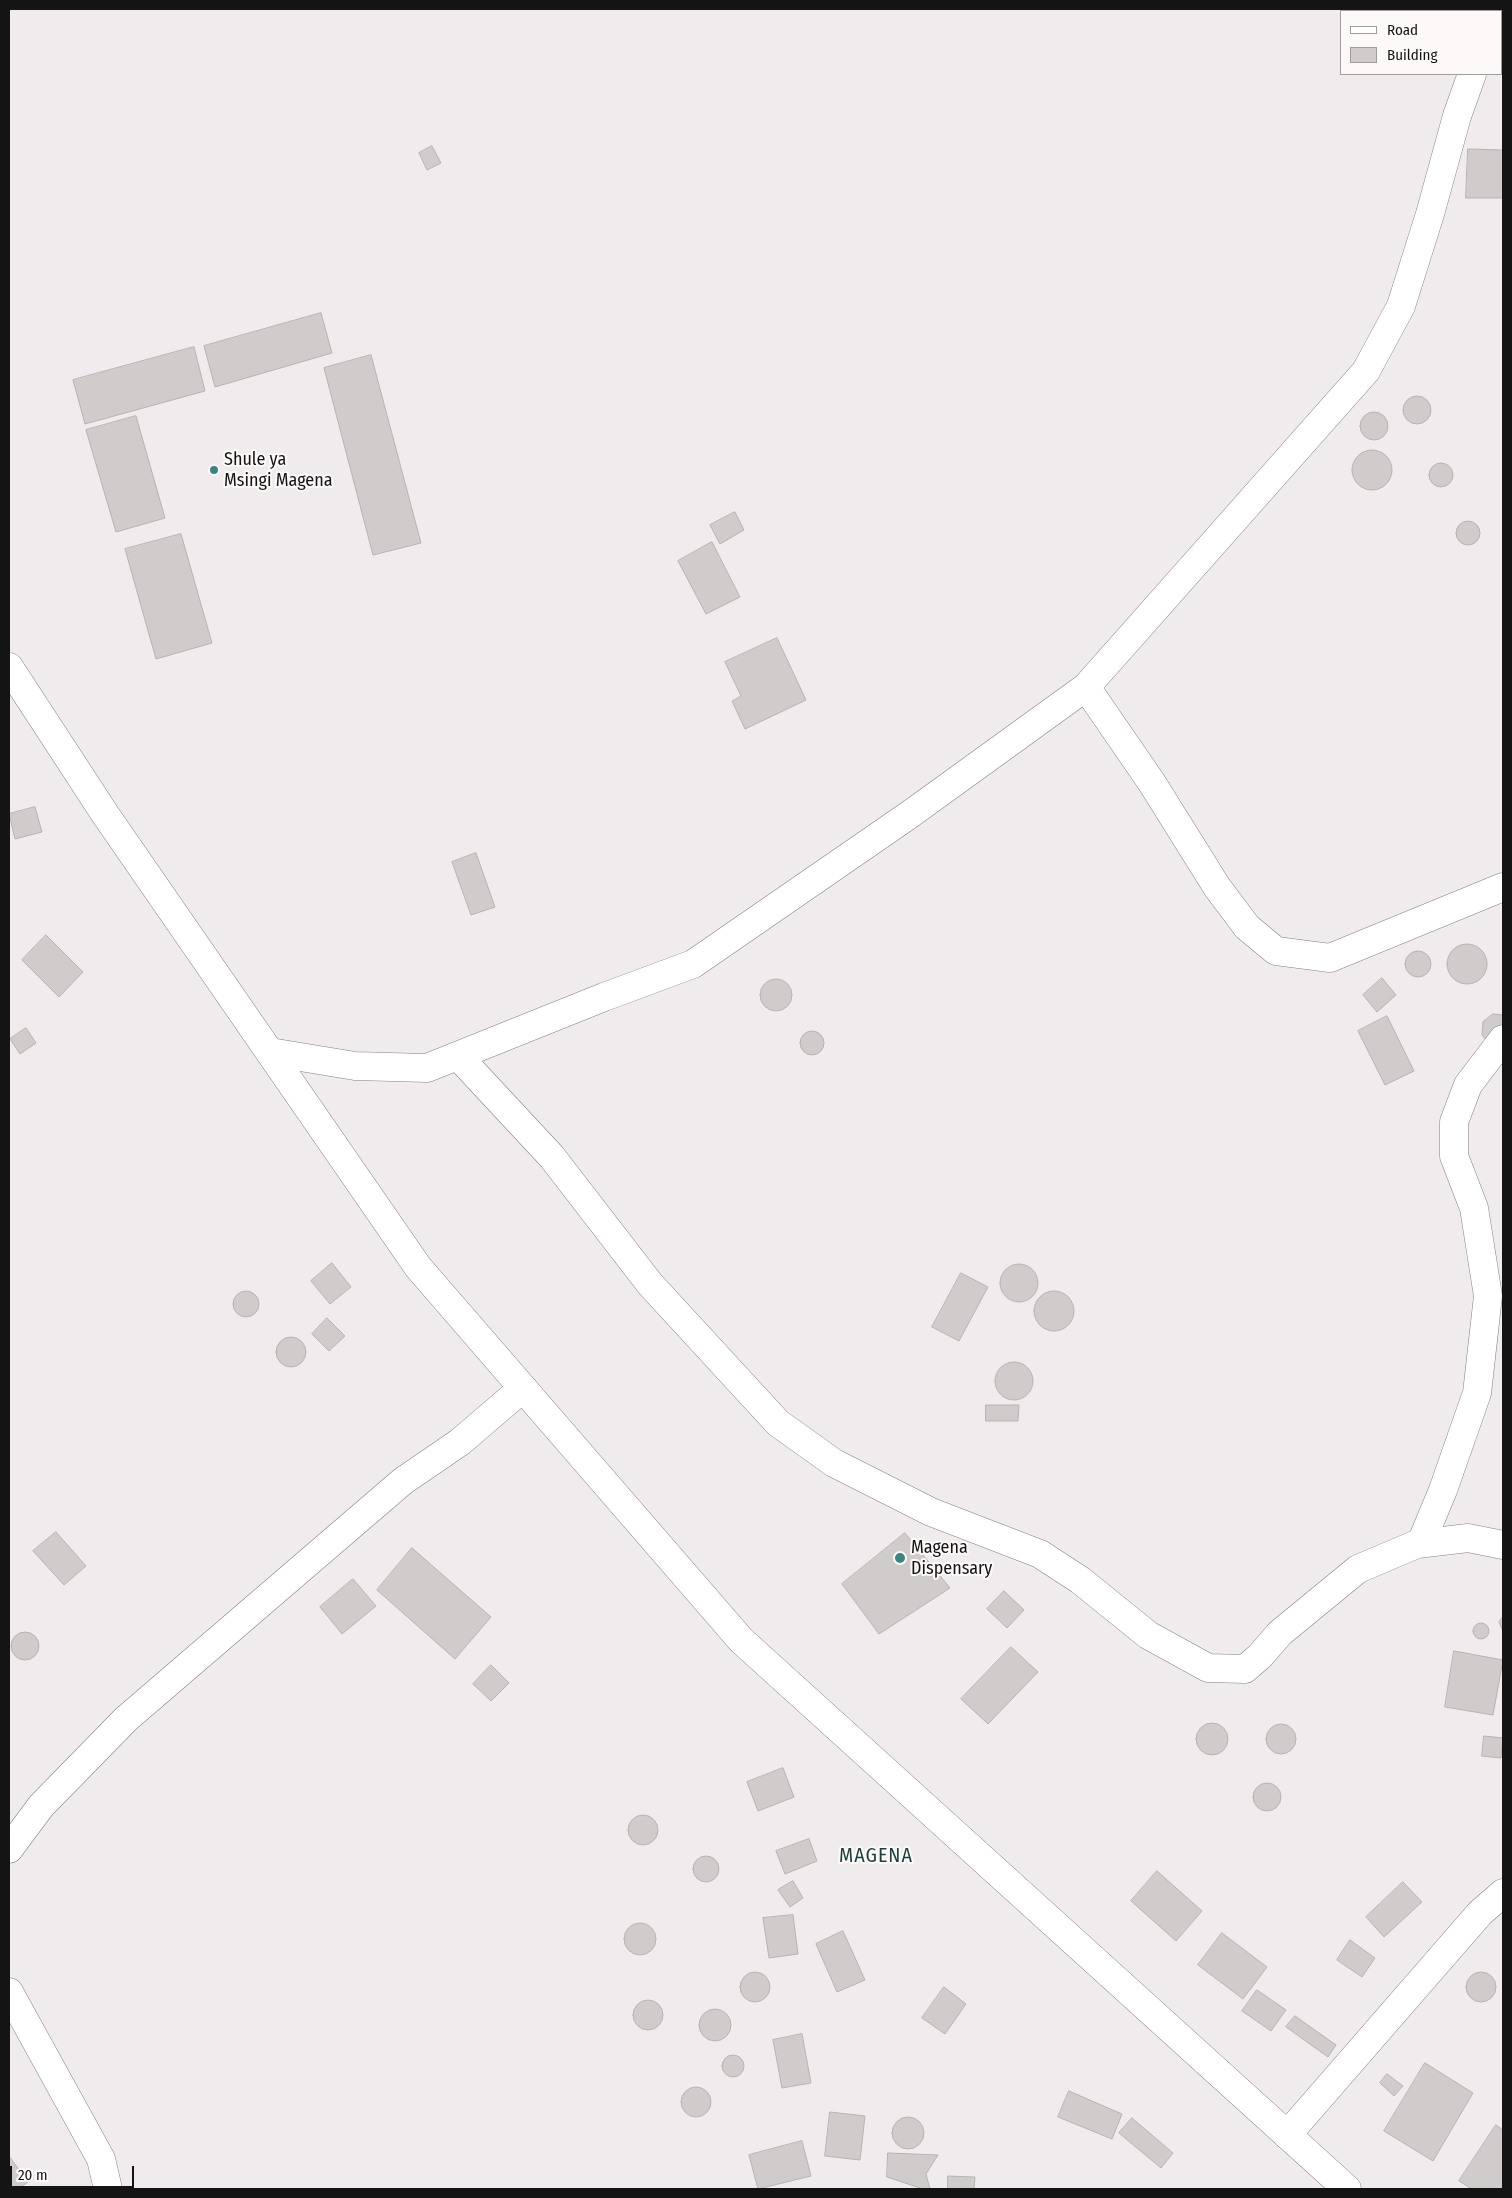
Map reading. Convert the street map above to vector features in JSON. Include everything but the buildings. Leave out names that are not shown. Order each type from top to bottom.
[{"type":"street","points":[[270,1052],[355,1066],[427,1068],[604,996],[693,964],[909,815],[1086,687],[1366,371],[1401,306],[1430,214],[1457,116],[1472,75]]},
{"type":"street","points":[[9,667],[105,814],[418,1267],[741,1640],[1347,2189]]},
{"type":"street","points":[[1086,687],[1152,784],[1217,887],[1247,927],[1276,951],[1330,958],[1503,887]]},
{"type":"street","points":[[1421,1543],[1477,1393],[1488,1296],[1474,1208],[1454,1156],[1454,1122],[1468,1085],[1503,1039]]},
{"type":"street","points":[[458,1056],[552,1157],[650,1284],[778,1423],[834,1464],[931,1512],[1040,1554],[1080,1580],[1148,1635],[1208,1668],[1245,1669],[1260,1656],[1280,1633],[1358,1569],[1421,1543],[1468,1538],[1503,1545]]},
{"type":"street","points":[[9,1849],[41,1806],[126,1719],[403,1481],[460,1442],[523,1388]]},
{"type":"street","points":[[1287,2135],[1480,1913],[1503,1893]]},
{"type":"street","points":[[9,1992],[101,2159],[108,2189]]},
{"type":"place","name":"Shule ya Msingi Magena","points":[[214,470]]},
{"type":"place","name":"Magena Dispensary","points":[[900,1558]]},
{"type":"district","name":"MAGENA","points":[[876,1856]]}]
